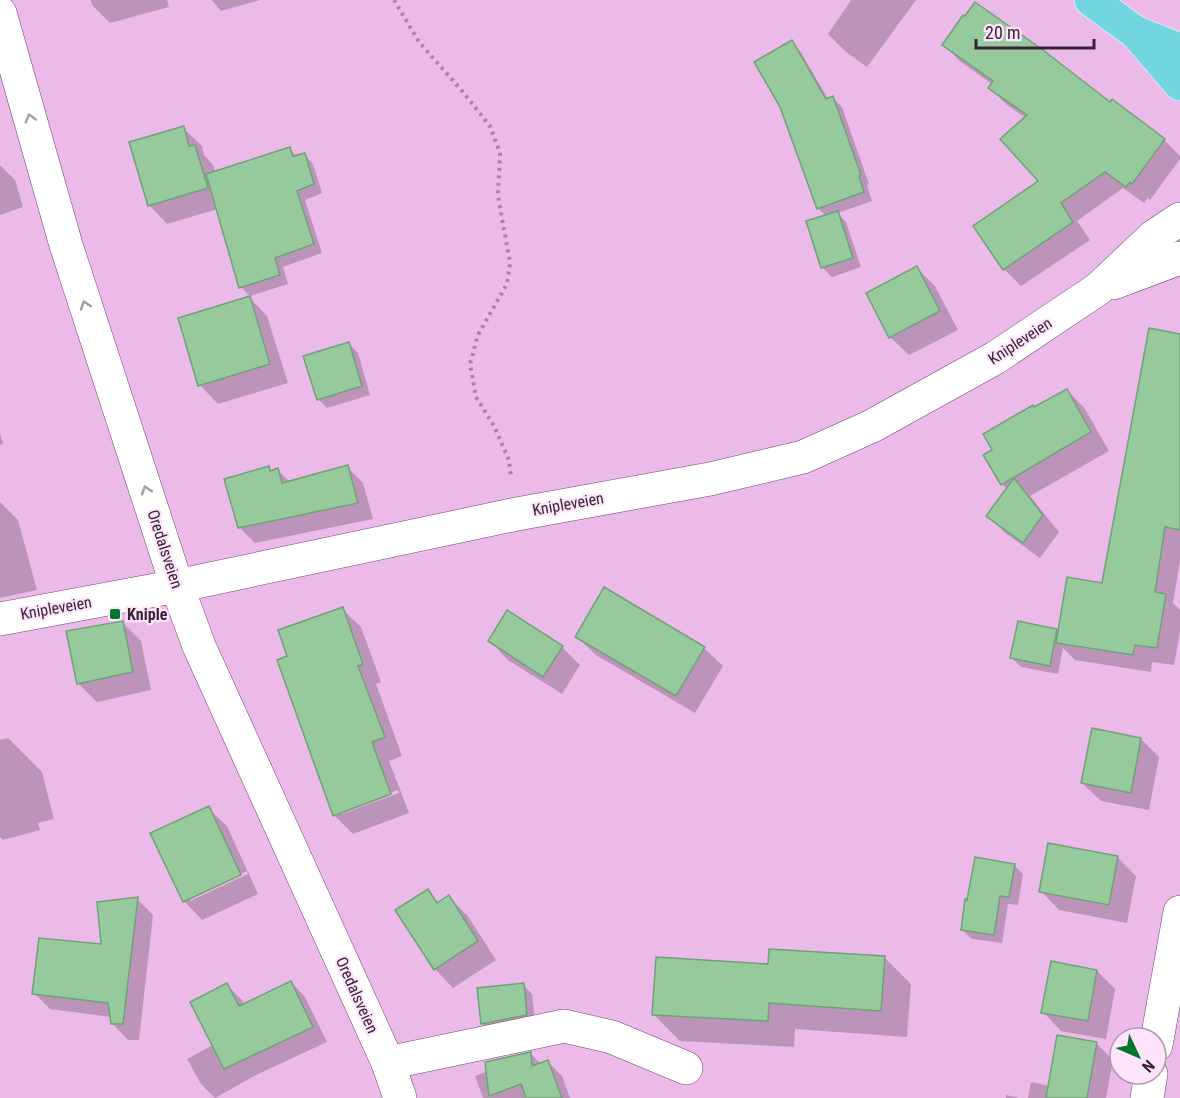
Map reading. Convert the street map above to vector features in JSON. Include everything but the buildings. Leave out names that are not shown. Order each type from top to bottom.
[{"type":"main road","points":[[1091,0],[1135,32],[1180,84]]},
{"type":"main road","points":[[1135,32],[1180,50]]},
{"type":"street","name":"Oredalsveien","points":[[0,13],[66,245],[177,586],[199,646],[388,1064],[400,1098]]},
{"type":"street","name":"Knipleveien","points":[[0,619],[177,586],[517,514],[710,479],[803,456],[872,426],[995,358],[1098,289],[1153,237],[1180,219]]},
{"type":"street","name":"Knipleveien","points":[[1098,289],[1180,258]]},
{"type":"street","points":[[1159,1026],[1180,912]]},
{"type":"street","points":[[388,1064],[564,1026],[612,1037],[686,1068]]},
{"type":"path","points":[[394,0],[419,42],[464,92],[490,126],[500,153],[498,196],[510,263],[507,284],[478,335],[471,364],[476,397],[494,426],[509,460],[517,514]]},
{"type":"place","name":"Kniple","points":[[115,614]]}]
